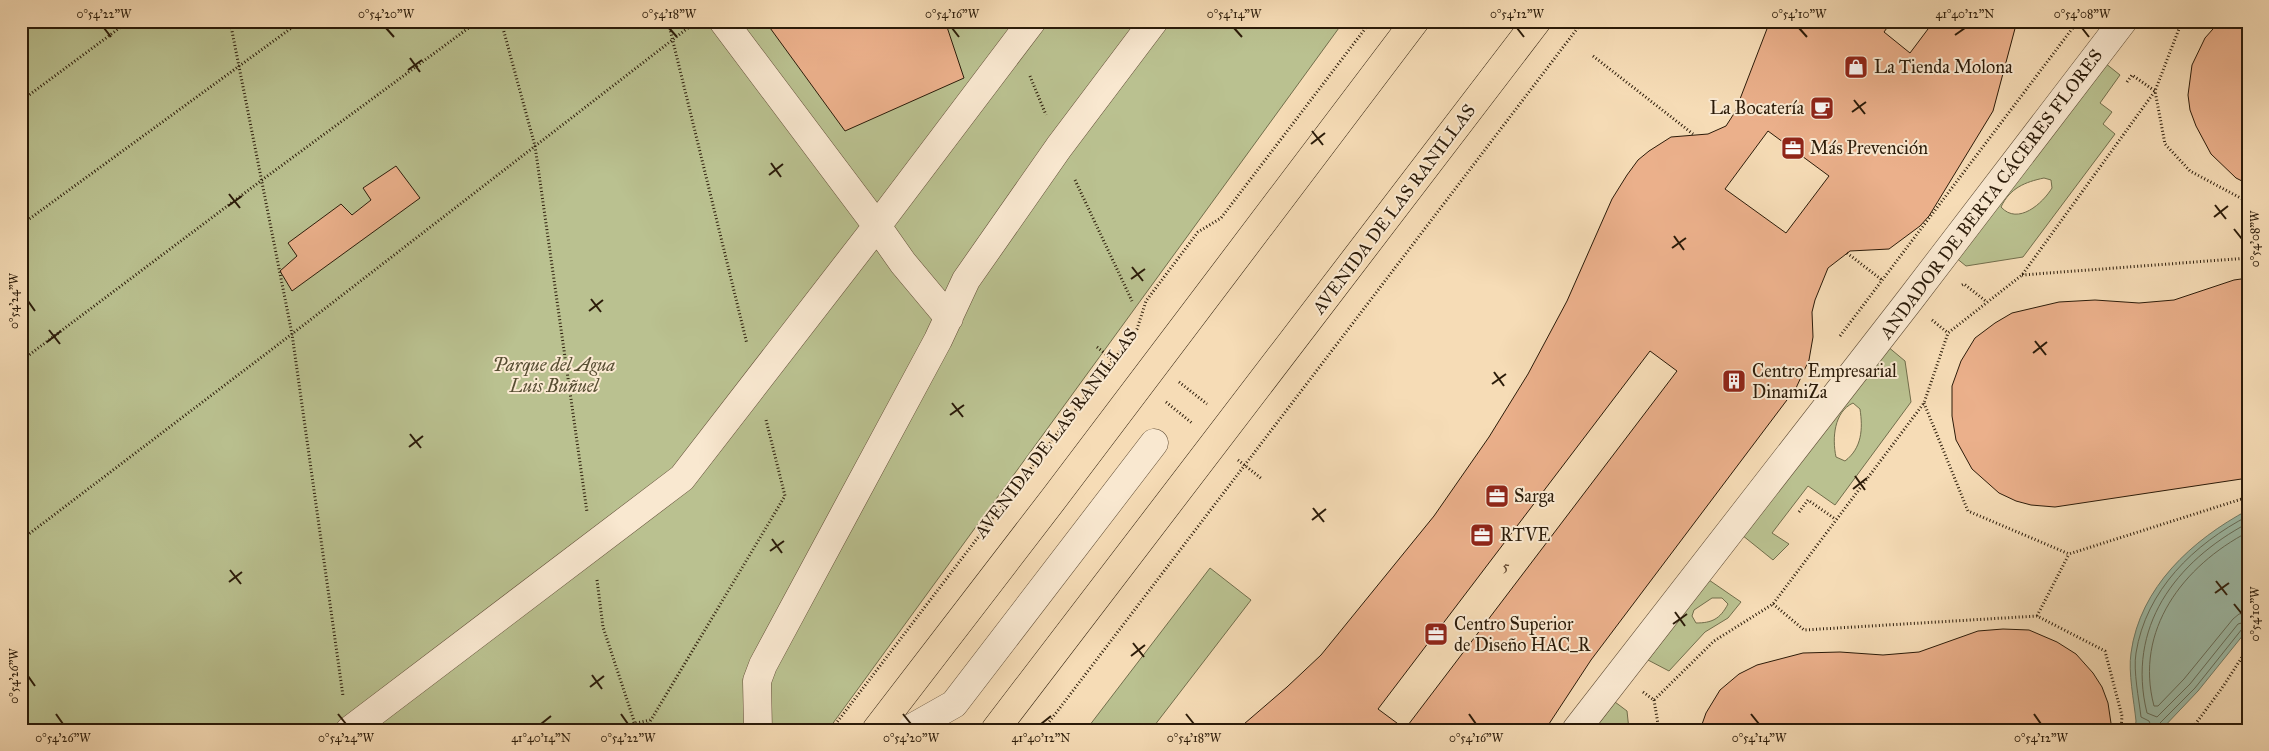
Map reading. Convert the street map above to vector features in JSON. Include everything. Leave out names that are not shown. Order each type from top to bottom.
[{"type":"main road","name":"AVENIDA DE LAS RANILLAS","points":[[876,730],[1416,21]]},
{"type":"main road","name":"AVENIDA DE LAS RANILLAS","points":[[995,730],[1537,21]]},
{"type":"lane","points":[[723,21],[877,226],[902,263],[949,318]]},
{"type":"lane","points":[[350,730],[682,478],[877,226],[1032,21]]},
{"type":"lane","points":[[758,730],[757,682],[763,665],[949,318],[966,280],[1059,147],[1154,21]]},
{"type":"lane","name":"ANDADOR DE BERTA CÁCERES FLORES","points":[[1576,730],[1910,301],[2123,21]]},
{"type":"lane","points":[[908,730],[952,717],[1154,443]]},
{"type":"path","points":[[21,25],[27,21]]},
{"type":"path","points":[[21,101],[129,21]]},
{"type":"path","points":[[230,21],[292,334],[344,700]]},
{"type":"path","points":[[21,224],[301,21]]},
{"type":"path","points":[[21,361],[478,21]]},
{"type":"path","points":[[501,21],[535,146],[603,627],[634,724]]},
{"type":"path","name":"AVENIDA DE LAS RANILLAS","points":[[832,730],[1137,329],[1146,301],[1163,278],[1198,232],[1221,218],[1371,21]]},
{"type":"path","points":[[1043,730],[1583,21]]},
{"type":"path","points":[[1654,700],[1714,641],[1773,604],[1924,403],[1948,333],[2022,275],[2155,91],[2182,21]]},
{"type":"path","points":[[21,540],[292,334],[696,22]]},
{"type":"path","points":[[1016,43],[1059,147],[1132,301]]},
{"type":"path","points":[[1593,56],[1693,134]]},
{"type":"path","points":[[2127,82],[2132,75],[2155,91],[2164,144],[2190,171],[2248,202]]},
{"type":"path","points":[[2022,275],[2248,258]]},
{"type":"path","points":[[1959,289],[1964,284],[1988,302]]},
{"type":"path","points":[[1127,342],[1149,373],[1223,432],[1245,465],[1262,479]]},
{"type":"path","points":[[1097,347],[1113,360],[1149,373],[1223,432],[1260,444]]},
{"type":"path","points":[[1924,403],[1968,511],[2069,554],[2248,497]]},
{"type":"path","points":[[1799,512],[1808,500],[1835,519]]},
{"type":"path","points":[[2037,616],[2069,554]]},
{"type":"path","points":[[1773,604],[1804,630],[2037,616],[2105,651],[2122,716],[2121,730]]},
{"type":"path","points":[[2190,730],[2222,688],[2248,648]]},
{"type":"path","points":[[1619,674],[1654,700],[1659,730]]},
{"type":"path","points":[[605,730],[651,720]]},
{"type":"green space","name":"Parque del Agua Luis Buñuel","points":[[21,21],[1344,21],[828,730],[21,730]]},
{"type":"green space","points":[[2105,63],[2120,75],[2100,103],[2112,112],[2103,124],[2115,134],[2023,257],[1966,266],[1955,257]],"holes":[[[2044,178],[2051,180],[2052,188],[2048,194],[2030,210],[2015,214],[2001,207],[2009,195],[2019,187]]]},
{"type":"green space","points":[[1887,346],[1905,361],[1911,402],[1835,505],[1808,486],[1772,533],[1789,544],[1773,560],[1742,535]],"holes":[[[1853,403],[1860,409],[1860,438],[1855,450],[1845,461],[1836,457],[1834,442],[1838,419],[1847,407]]]},
{"type":"green space","points":[[1210,568],[1251,600],[1151,730],[1086,730]]},
{"type":"green space","points":[[1709,580],[1741,602],[1728,618],[1705,632],[1669,671],[1648,660]],"holes":[[[1712,598],[1722,598],[1728,604],[1719,617],[1711,621],[1696,623],[1692,616],[1694,610]]]},
{"type":"green space","points":[[1615,702],[1627,711],[1629,730],[1594,730]]},
{"type":"water","points":[[2248,510],[2248,629],[2198,691],[2161,730],[2151,730],[2145,723],[2141,730],[2135,730],[2136,721],[2130,661],[2136,629],[2145,607],[2157,587],[2189,551],[2227,522]]},
{"type":"building","points":[[765,21],[945,21],[964,78],[845,131]]},
{"type":"building","name":"Centro Empresarial DinamiZa","points":[[1770,21],[1892,21],[1884,32],[1910,53],[1934,21],[2017,21],[1993,111],[1929,216],[1920,226],[1889,249],[1850,251],[1828,268],[1812,312],[1813,337],[1809,360],[1796,388],[1591,660],[1545,730],[1237,730],[1321,655],[1434,516],[1489,437],[1528,374],[1567,301],[1612,199],[1638,160],[1671,137],[1708,134],[1726,126],[1735,112]],"holes":[[[1768,131],[1829,176],[1786,233],[1725,189]],[[1650,351],[1677,371],[1405,729],[1378,709]]]},
{"type":"building","points":[[2220,21],[2248,21],[2248,184],[2236,178],[2211,154],[2190,110],[2188,95],[2192,65],[2205,38]]},
{"type":"building","points":[[396,166],[420,198],[292,291],[280,271],[297,256],[288,243],[341,204],[352,215],[371,200],[363,188]]},
{"type":"building","points":[[2248,278],[2248,478],[2055,507],[2031,505],[2016,501],[1999,493],[1972,469],[1956,440],[1952,416],[1952,386],[1961,361],[1975,338],[1995,323],[2012,313],[2059,302],[2095,300],[2139,303],[2174,300],[2234,280]]},
{"type":"building","points":[[2003,629],[2029,630],[2057,642],[2076,654],[2093,673],[2102,687],[2108,703],[2112,730],[1700,730],[1706,713],[1720,690],[1739,674],[1757,665],[1803,653],[1840,652],[1883,655],[1919,652],[1978,631]]},
{"type":"place","name":"La Tienda Molona","points":[[1856,67]]},
{"type":"place","name":"La Bocatería","points":[[1822,108]]},
{"type":"place","name":"Más Prevención","points":[[1793,148]]},
{"type":"place","name":"Centro Empresarial DinamiZa","points":[[1734,381]]},
{"type":"place","name":"Sarga","points":[[1497,496]]},
{"type":"place","name":"RTVE","points":[[1482,535]]},
{"type":"place","name":"Centro Superior de Diseño HAC_R","points":[[1436,634]]}]
